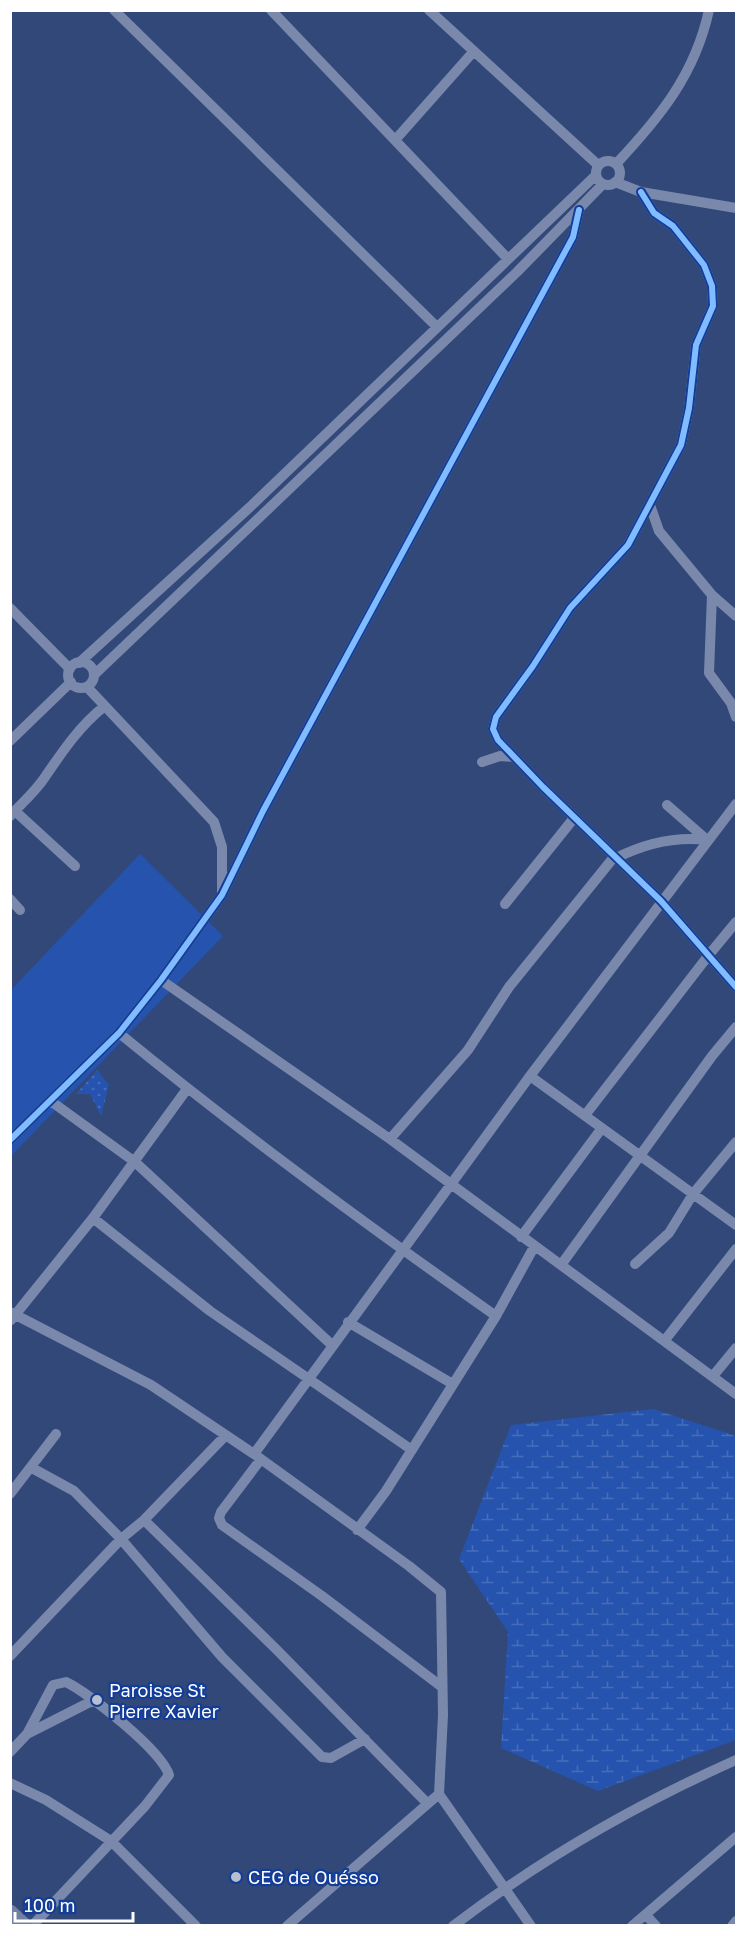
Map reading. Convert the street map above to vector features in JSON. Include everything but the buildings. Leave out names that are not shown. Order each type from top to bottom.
[{"type":"highway","points":[[10,1912],[25,1926]]},
{"type":"street","points":[[114,10],[437,327]]},
{"type":"street","points":[[271,10],[508,259]]},
{"type":"street","points":[[429,10],[597,170],[603,184]]},
{"type":"street","points":[[616,164],[665,110],[688,66],[709,10]]},
{"type":"street","points":[[396,139],[474,51]]},
{"type":"street","points":[[10,741],[71,682],[75,666],[250,507],[508,259],[607,160],[616,164],[620,171],[615,182]]},
{"type":"street","points":[[87,687],[94,675],[517,272],[603,184],[615,182],[641,192],[736,208]]},
{"type":"street","points":[[641,192],[654,213],[673,226],[704,265],[714,296],[709,318],[696,345],[689,408],[681,445],[628,545],[570,608],[534,666],[496,717],[493,729],[495,735],[514,757],[661,901],[736,987]]},
{"type":"street","points":[[10,1140],[52,1102],[119,1034],[222,895],[297,748],[573,237],[579,210]]},
{"type":"street","points":[[651,505],[659,531],[712,595],[736,616]]},
{"type":"street","points":[[712,595],[709,673],[731,703],[736,717]]},
{"type":"street","points":[[10,608],[75,666],[90,665],[94,675]]},
{"type":"street","points":[[71,682],[75,686],[87,687],[214,822],[222,847],[222,895]]},
{"type":"street","points":[[75,866],[13,813],[45,778],[58,758],[95,713],[105,706]]},
{"type":"street","points":[[482,762],[500,756],[514,757]]},
{"type":"street","points":[[442,1687],[222,1525],[219,1518],[257,1456],[348,1323],[530,1076],[736,804]]},
{"type":"street","points":[[667,805],[707,840]]},
{"type":"street","points":[[505,904],[574,818]]},
{"type":"street","points":[[390,1139],[468,1050],[509,987],[615,858],[641,845],[672,840],[707,840]]},
{"type":"street","points":[[10,899],[20,910]]},
{"type":"street","points":[[586,1114],[736,922]]},
{"type":"street","points":[[161,980],[390,1139],[736,1394]]},
{"type":"street","points":[[561,1265],[712,1056],[736,1027]]},
{"type":"street","points":[[119,1034],[187,1089],[402,1250],[496,1316]]},
{"type":"street","points":[[530,1076],[586,1114],[736,1225]]},
{"type":"street","points":[[187,1089],[93,1218],[12,1315],[151,1385],[257,1456],[409,1566],[441,1592],[442,1687],[439,1794],[531,1926]]},
{"type":"street","points":[[52,1102],[135,1162],[333,1346]]},
{"type":"street","points":[[521,1237],[602,1128]]},
{"type":"street","points":[[635,1264],[669,1233],[693,1194],[736,1142]]},
{"type":"street","points":[[93,1218],[210,1311],[412,1450]]},
{"type":"street","points":[[357,1530],[412,1450],[451,1383],[496,1316],[534,1247]]},
{"type":"street","points":[[665,1340],[736,1249]]},
{"type":"street","points":[[348,1323],[451,1383]]},
{"type":"street","points":[[713,1376],[736,1348]]},
{"type":"street","points":[[10,1494],[56,1434]]},
{"type":"street","points":[[10,1656],[121,1539],[144,1520],[225,1436]]},
{"type":"street","points":[[32,1468],[74,1491],[121,1539],[222,1657],[322,1757],[331,1758],[365,1739]]},
{"type":"street","points":[[144,1520],[427,1803]]},
{"type":"street","points":[[10,1752],[27,1734],[54,1684],[66,1682],[92,1701],[106,1707],[169,1775],[145,1806],[32,1926]]},
{"type":"street","points":[[27,1734],[92,1701]]},
{"type":"street","points":[[453,1926],[505,1887],[664,1792],[736,1760]]},
{"type":"street","points":[[10,1783],[46,1800],[111,1841],[196,1926]]},
{"type":"street","points":[[287,1926],[439,1794]]},
{"type":"street","points":[[632,1926],[736,1837]]},
{"type":"street","points":[[646,1915],[656,1926]]},
{"type":"street","points":[[732,1926],[736,1921]]},
{"type":"green space","points":[[140,854],[223,936],[11,1156],[11,990]]},
{"type":"green space","points":[[97,1070],[109,1085],[101,1116],[90,1094],[76,1094]]},
{"type":"green space","points":[[653,1409],[736,1436],[736,1740],[598,1791],[501,1748],[508,1632],[459,1559],[511,1425]]},
{"type":"cycle path","points":[[641,192],[654,213],[673,226],[704,265],[712,286],[713,306],[696,345],[689,408],[681,445],[628,545],[570,608],[533,666],[496,717],[493,729],[498,740],[543,787],[661,901],[736,987]]},
{"type":"cycle path","points":[[10,1140],[119,1033],[161,980],[222,895],[263,811],[573,237],[579,210]]},
{"type":"place","name":"Paroisse St Pierre Xavier","points":[[97,1700]]},
{"type":"place","name":"CEG de Ouésso","points":[[236,1877]]}]
